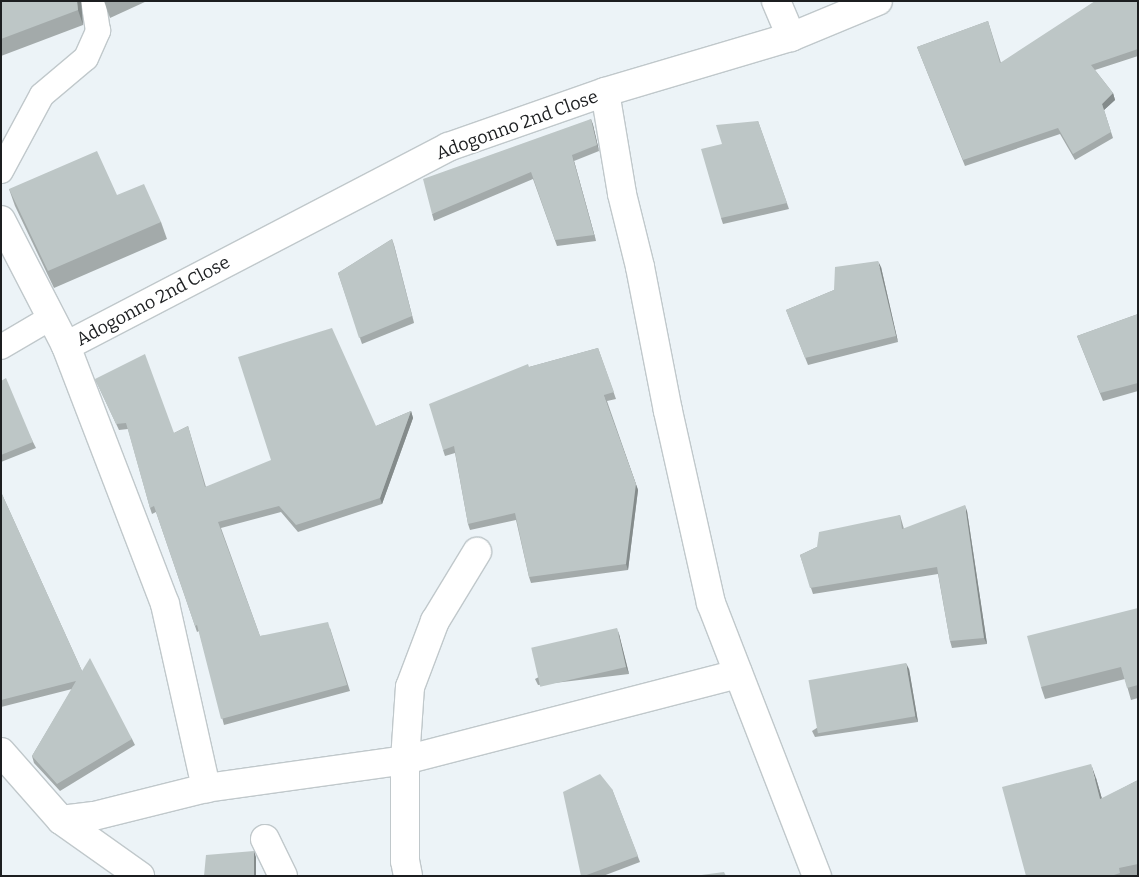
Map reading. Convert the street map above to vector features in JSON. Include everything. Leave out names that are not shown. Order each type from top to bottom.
[{"type":"street","points":[[776,1],[791,37]]},
{"type":"street","name":"Adogonno 2nd Close","points":[[66,346],[448,147],[606,92],[791,37],[878,1]]},
{"type":"street","points":[[606,92],[622,194],[640,267],[668,411],[711,603],[817,876]]},
{"type":"street","points":[[1,220],[66,346],[165,604],[206,788]]},
{"type":"street","points":[[408,876],[404,861],[405,760],[410,687],[435,622],[477,552]]},
{"type":"street","points":[[61,820],[94,816],[206,788],[405,760],[738,674]]},
{"type":"street","points":[[1,752],[61,820],[140,876]]},
{"type":"street","points":[[266,839],[283,876]]},
{"type":"lane","points":[[1,171],[42,95],[86,58],[98,31],[93,1]]},
{"type":"lane","points":[[1,348],[52,317]]},
{"type":"building","points":[[1,1],[77,1],[78,10],[1,39]]},
{"type":"building","points":[[1095,1],[1138,1],[1138,49],[1091,65],[1113,93],[1102,104],[1111,132],[1073,154],[1058,128],[963,160],[917,47],[988,21],[1000,63]]},
{"type":"building","points":[[591,119],[597,145],[572,155],[594,235],[555,240],[531,172],[432,214],[423,179]]},
{"type":"building","points":[[758,121],[787,203],[721,218],[701,149],[722,144],[716,125]]},
{"type":"building","points":[[97,151],[117,195],[144,184],[161,222],[48,271],[9,189]]},
{"type":"building","points":[[392,239],[412,316],[359,338],[338,273]]},
{"type":"building","points":[[878,261],[896,336],[805,358],[786,310],[834,290],[835,267]]},
{"type":"building","points":[[1138,314],[1138,383],[1100,393],[1077,336]]},
{"type":"building","points":[[332,328],[376,426],[411,411],[380,498],[296,525],[279,506],[218,522],[260,636],[328,622],[347,685],[221,719],[197,625],[195,626],[154,506],[150,508],[126,423],[116,424],[95,379],[145,354],[174,433],[188,426],[205,487],[271,460],[238,357]]},
{"type":"building","points":[[598,348],[614,392],[604,395],[636,484],[626,564],[529,577],[515,513],[468,524],[454,446],[443,450],[429,404],[528,364],[529,367]]},
{"type":"building","points":[[6,378],[33,442],[1,455],[1,381]]},
{"type":"building","points":[[1,492],[82,671],[90,658],[132,739],[57,784],[32,756],[76,681],[1,700]]},
{"type":"building","points":[[965,505],[984,638],[950,641],[937,567],[810,588],[800,555],[817,547],[819,532],[900,515],[902,529]]},
{"type":"building","points":[[1138,608],[1138,685],[1127,688],[1121,667],[1041,687],[1027,636]]},
{"type":"building","points":[[617,628],[626,667],[540,687],[531,648]]},
{"type":"building","points":[[906,663],[915,716],[818,733],[809,680]]},
{"type":"building","points":[[1091,764],[1100,799],[1138,780],[1138,864],[1119,868],[1120,873],[1111,876],[1026,876],[1002,787]]},
{"type":"building","points":[[600,774],[612,789],[638,856],[581,876],[563,792]]},
{"type":"building","points":[[254,851],[254,876],[204,876],[206,855]]},
{"type":"building","points":[[724,872],[726,876],[694,876]]}]
